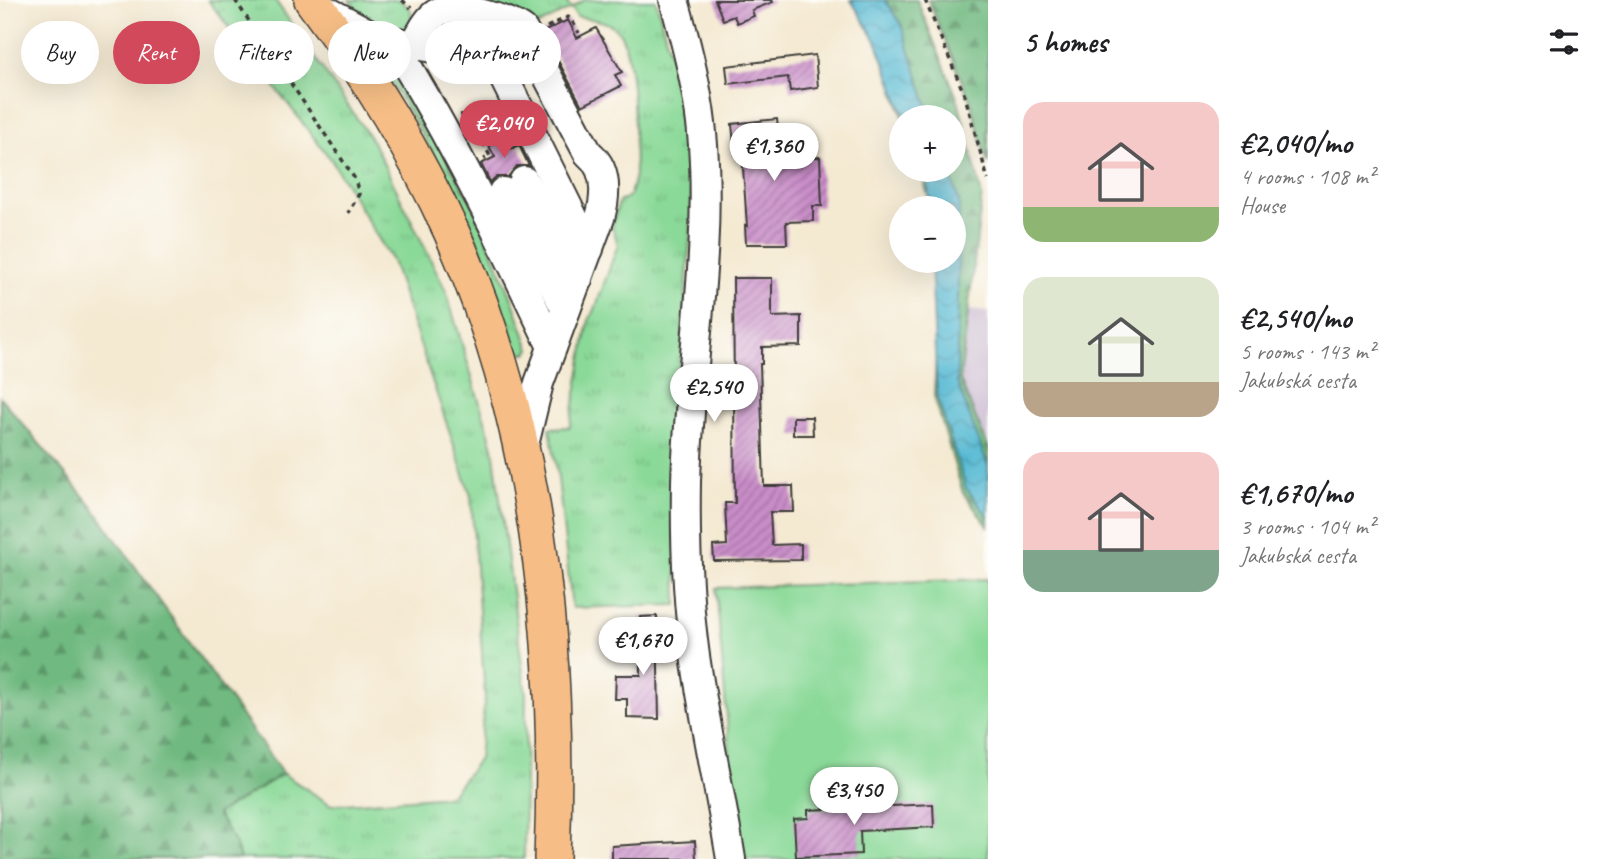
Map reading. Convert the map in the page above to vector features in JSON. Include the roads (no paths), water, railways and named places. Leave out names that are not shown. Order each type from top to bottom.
[{"type":"main road","points":[[313,2],[395,126],[431,190],[451,233],[492,338],[523,449],[542,573],[553,676],[555,748],[552,859]]},
{"type":"street","points":[[674,0],[688,51],[703,143],[705,218],[690,394],[686,483],[688,575],[695,653],[731,859]]},
{"type":"street","points":[[313,2],[347,21]]},
{"type":"street","points":[[411,31],[428,7],[503,19],[523,30],[588,153],[595,159],[604,182],[605,195],[600,218],[539,383],[523,449]]},
{"type":"street","points":[[411,44],[480,56],[491,61],[500,70],[589,249]]},
{"type":"street","points":[[411,66],[416,81],[503,192],[578,279]]},
{"type":"street","points":[[503,192],[549,169]]},
{"type":"street","points":[[503,192],[566,309]]},
{"type":"street","points":[[503,192],[552,347]]},
{"type":"water","points":[[851,0],[885,0],[901,24],[927,105],[900,105],[876,41]]},
{"type":"water","points":[[928,182],[953,182],[957,196],[929,196]]},
{"type":"water","points":[[932,273],[958,273],[957,382],[988,466],[988,516],[966,488],[937,396]]}]
